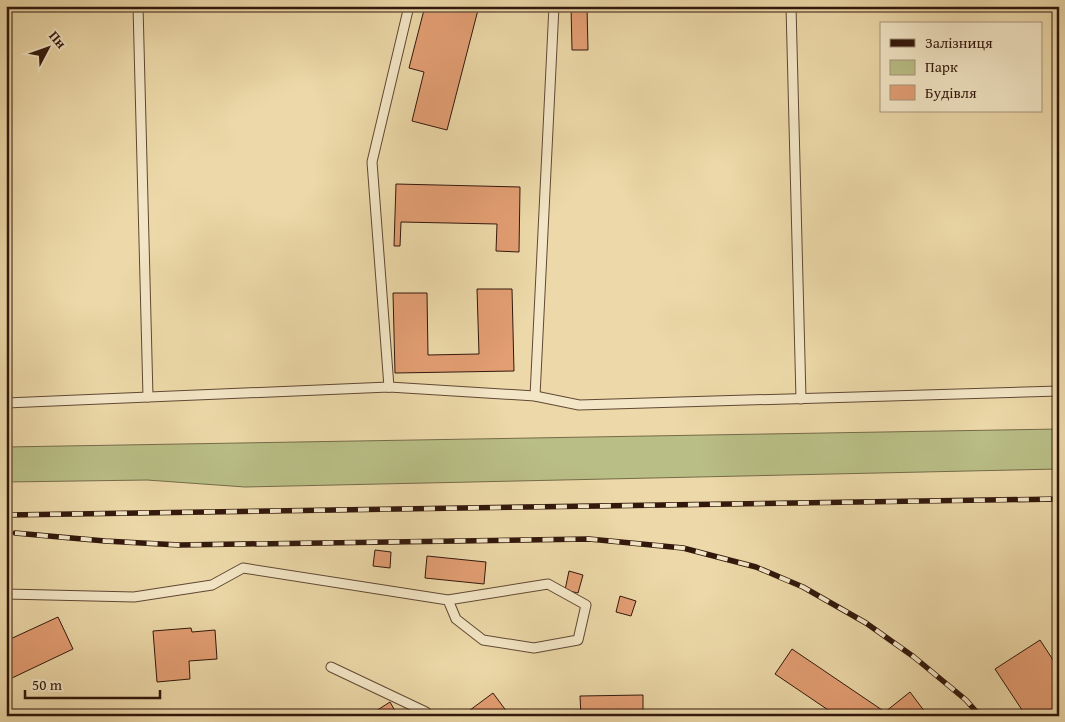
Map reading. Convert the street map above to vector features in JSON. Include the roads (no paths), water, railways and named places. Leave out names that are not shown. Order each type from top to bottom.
[{"type":"lane","points":[[138,6],[148,397]]},
{"type":"lane","points":[[389,387],[372,162],[409,6]]},
{"type":"lane","points":[[535,396],[554,6]]},
{"type":"lane","points":[[791,6],[801,399]]},
{"type":"lane","points":[[6,403],[389,387],[535,396],[579,405],[1059,391]]},
{"type":"lane","points":[[6,594],[134,597],[212,585],[243,568],[448,600],[548,584],[586,605],[578,640],[534,648],[483,640],[456,620],[448,600]]},
{"type":"lane","points":[[330,667],[426,712],[428,716]]},
{"type":"railway","points":[[6,515],[1059,499]]},
{"type":"railway","points":[[15,533],[179,545],[589,539],[683,548],[756,567],[803,587],[866,623],[914,657],[966,700],[980,716]]}]
